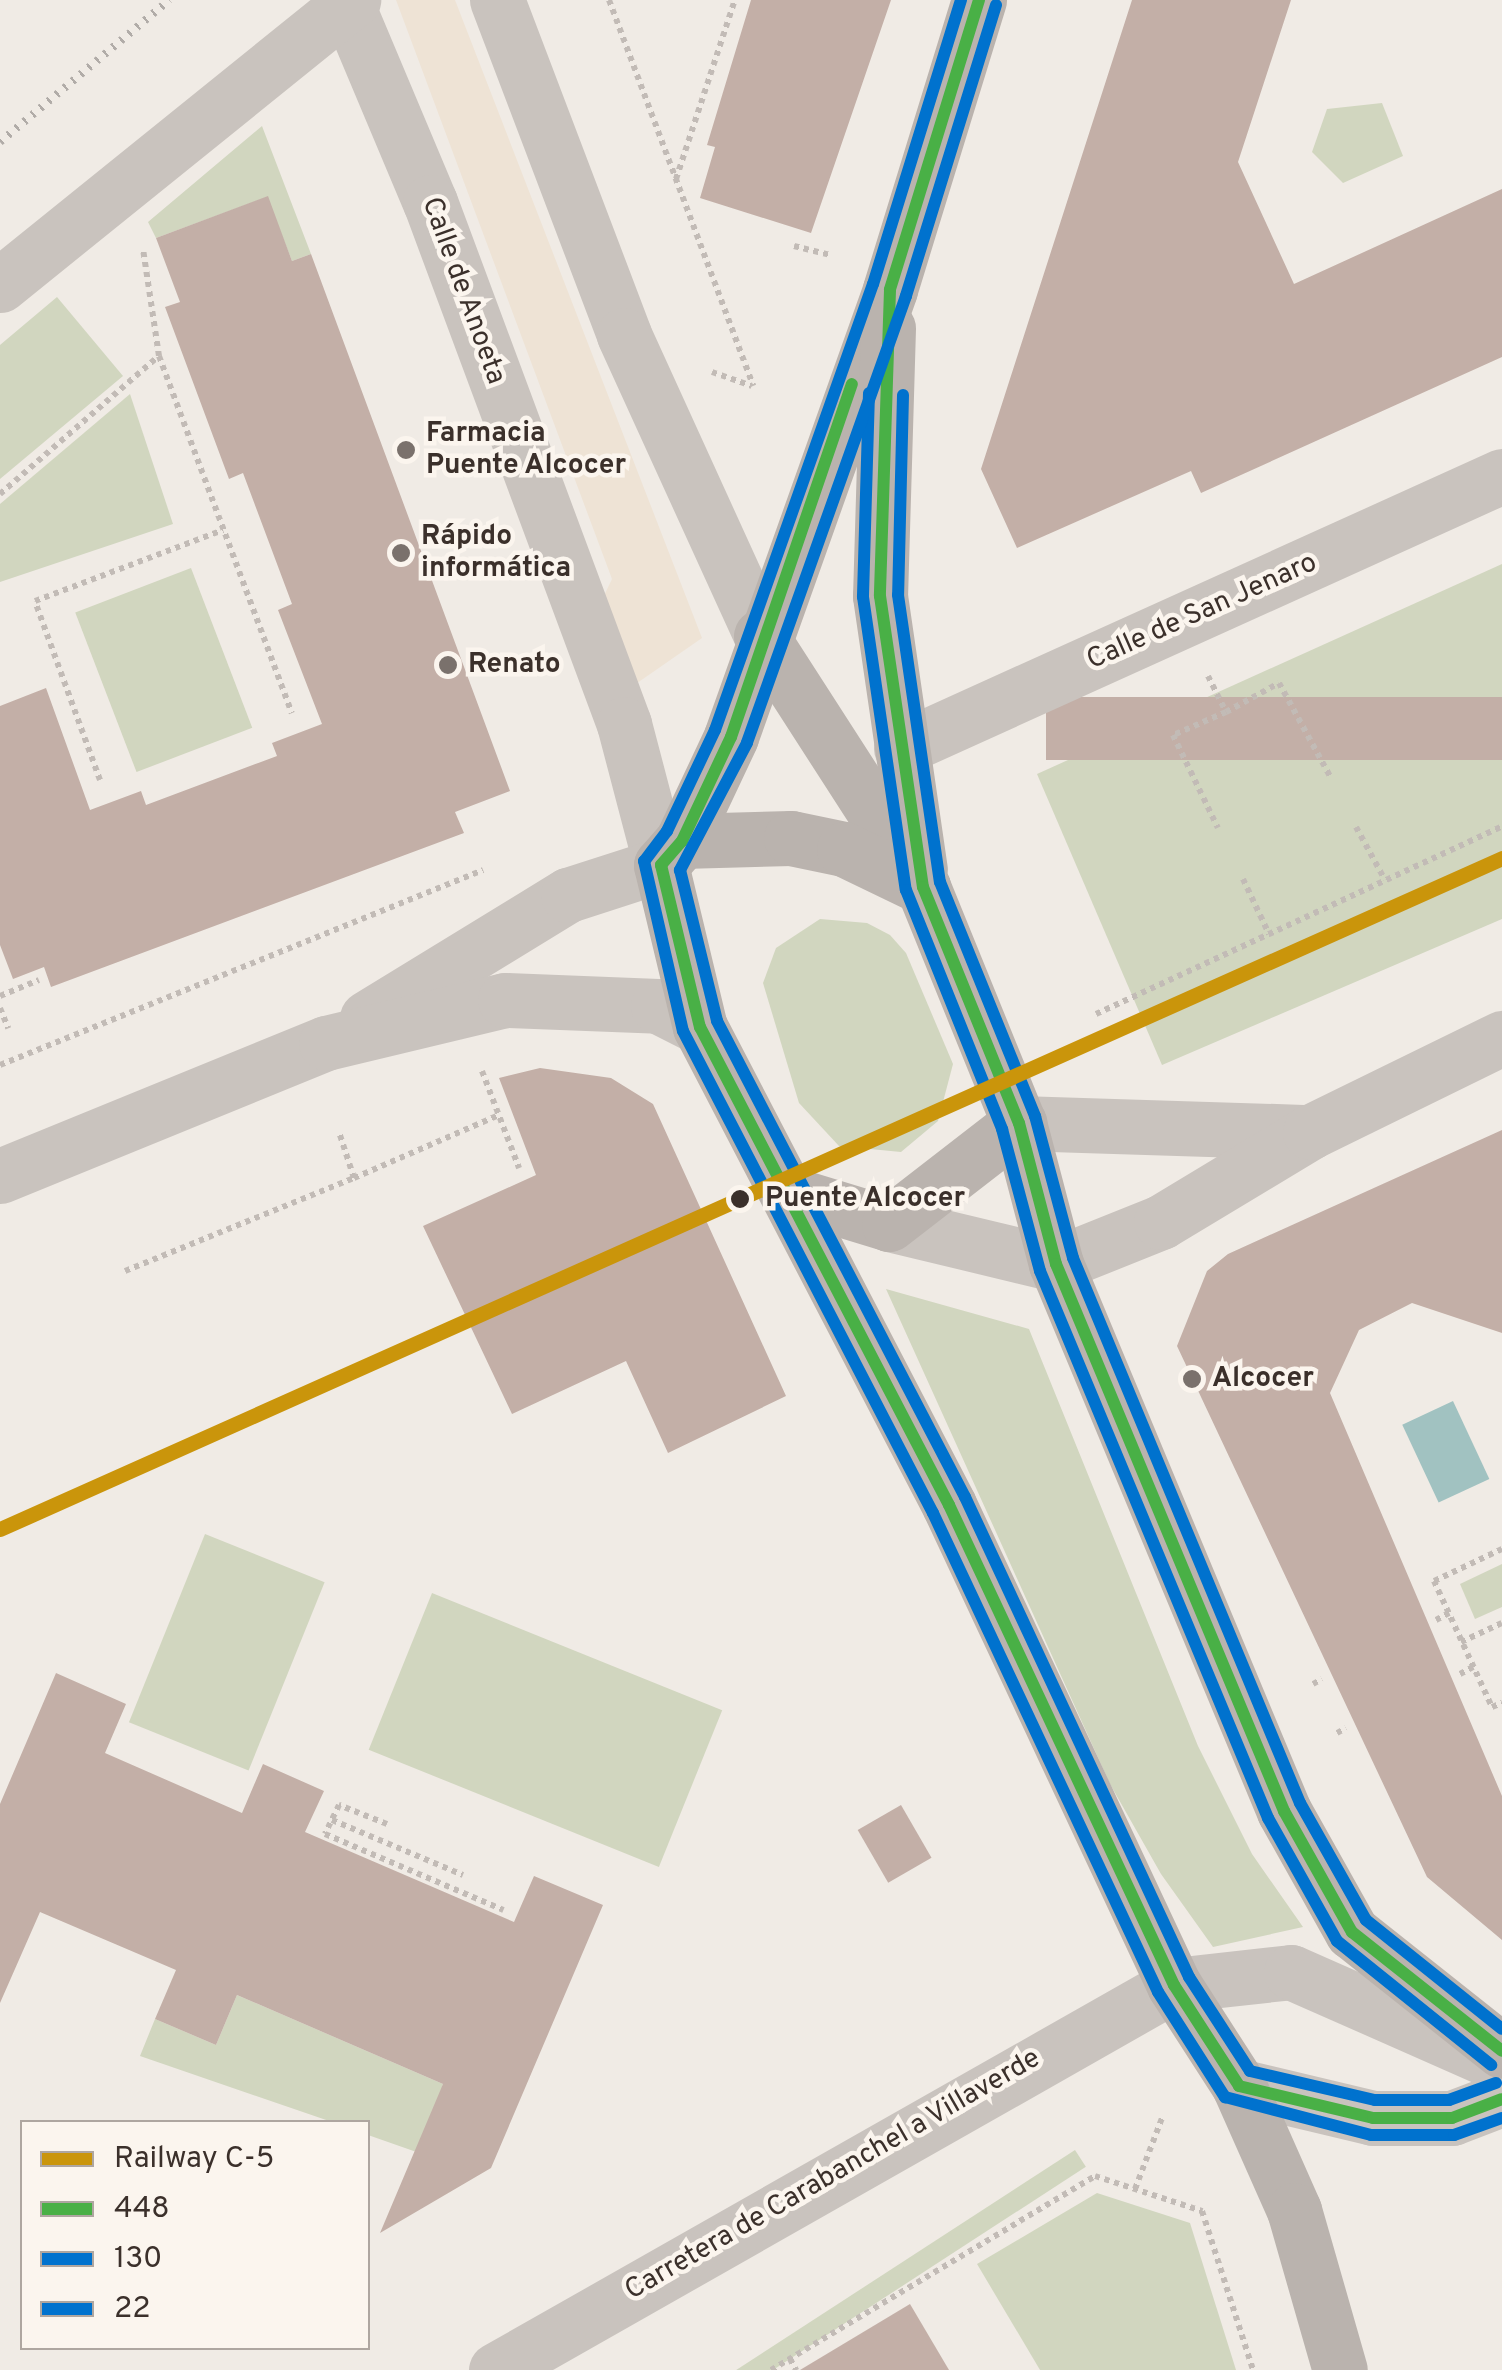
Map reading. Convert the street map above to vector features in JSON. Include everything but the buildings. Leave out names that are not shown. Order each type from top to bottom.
[{"type":"main road","points":[[980,0],[890,290],[761,636],[731,737],[672,853],[700,1027],[949,1505],[1174,1986],[1239,2086],[1294,2210],[1340,2370]]},
{"type":"main road","points":[[890,290],[880,596],[923,886]]},
{"type":"main road","points":[[761,636],[923,886],[1019,1122],[1056,1264],[1284,1811],[1352,1932],[1502,2051]]},
{"type":"main road","points":[[672,853],[791,838],[844,848],[923,886]]},
{"type":"main road","points":[[790,1194],[889,1224],[1019,1122]]},
{"type":"street","points":[[497,0],[624,335],[761,636]]},
{"type":"street","points":[[0,285],[350,3]]},
{"type":"street","name":"Calle de Anoeta","points":[[350,3],[430,202],[672,853]]},
{"type":"street","name":"Calle de San Jenaro","points":[[901,748],[1502,476]]},
{"type":"street","points":[[326,1043],[568,895],[672,853]]},
{"type":"street","points":[[0,1176],[326,1043],[506,1000],[658,1006],[700,1027]]},
{"type":"street","points":[[889,1224],[1056,1264],[1161,1222],[1310,1132],[1502,1038]]},
{"type":"street","points":[[1019,1122],[1310,1132]]},
{"type":"street","points":[[1174,1986],[1291,1972],[1502,2065]]},
{"type":"street","name":"Carretera de Carabanchel a Villaverde","points":[[496,2370],[1174,1986]]},
{"type":"street","points":[[1239,2086],[1373,2118],[1452,2118],[1502,2098]]},
{"type":"path","points":[[609,0],[753,386],[693,366]]},
{"type":"path","points":[[676,180],[735,0]]},
{"type":"path","points":[[140,228],[159,356],[292,713]]},
{"type":"path","points":[[794,246],[829,256]]},
{"type":"path","points":[[0,494],[159,356]]},
{"type":"path","points":[[100,780],[35,601],[223,530]]},
{"type":"path","points":[[1205,670],[1226,712]]},
{"type":"path","points":[[1218,828],[1172,736],[1279,683],[1330,776]]},
{"type":"path","points":[[1096,1014],[1502,826]]},
{"type":"path","points":[[1356,827],[1385,880]]},
{"type":"path","points":[[0,1065],[475,872],[500,875],[521,924]]},
{"type":"path","points":[[1243,879],[1270,934]]},
{"type":"path","points":[[0,996],[40,980]]},
{"type":"path","points":[[0,1008],[8,1028]]},
{"type":"path","points":[[482,1071],[520,1168]]},
{"type":"path","points":[[125,1272],[498,1115]]},
{"type":"path","points":[[338,1132],[354,1178]]},
{"type":"path","points":[[1502,1549],[1434,1581],[1492,1708],[1502,1703]]},
{"type":"path","points":[[1436,1620],[1449,1613]]},
{"type":"path","points":[[1462,1642],[1502,1624]]},
{"type":"path","points":[[1460,1674],[1473,1667]]},
{"type":"path","points":[[1313,1684],[1322,1679]]},
{"type":"path","points":[[1336,1732],[1346,1728]]},
{"type":"path","points":[[388,1824],[338,1805],[325,1834],[503,1910]]},
{"type":"path","points":[[332,1820],[463,1875]]},
{"type":"path","points":[[1135,2189],[1162,2118]]},
{"type":"path","points":[[771,2370],[1095,2176],[1202,2211],[1253,2370]]},
{"type":"path","points":[[790,2359],[796,2370]]},
{"type":"green space","points":[[1382,103],[1403,156],[1343,183],[1312,152],[1327,109]]},
{"type":"green space","points":[[262,126],[311,254],[292,261],[267,197],[156,238],[148,222]]},
{"type":"green space","points":[[57,297],[123,376],[0,479],[0,345]]},
{"type":"green space","points":[[130,394],[173,524],[0,582],[0,504]]},
{"type":"green space","points":[[1502,564],[1502,919],[1162,1065],[1037,774]]},
{"type":"green space","points":[[191,568],[252,728],[137,772],[75,612]]},
{"type":"green space","points":[[820,919],[867,923],[890,935],[906,953],[953,1064],[938,1121],[901,1152],[839,1146],[799,1103],[763,983],[776,948]]},
{"type":"green space","points":[[886,1289],[1029,1329],[1198,1746],[1252,1854],[1303,1927],[1213,1947],[1161,1874],[1110,1784]]},
{"type":"green space","points":[[205,1534],[325,1582],[249,1771],[129,1722]]},
{"type":"green space","points":[[1502,1564],[1502,1607],[1475,1619],[1460,1584]]},
{"type":"green space","points":[[432,1593],[722,1710],[659,1867],[369,1750]]},
{"type":"green space","points":[[237,1995],[443,2084],[425,2155],[370,2136],[370,2120],[326,2120],[140,2056],[155,2019],[216,2045]]},
{"type":"green space","points":[[1075,2150],[1086,2167],[773,2370],[736,2370]]},
{"type":"green space","points":[[1097,2193],[1190,2223],[1236,2370],[1040,2370],[977,2264]]},
{"type":"shaded area","points":[[396,0],[455,0],[702,638],[630,688],[599,606],[612,579]]},
{"type":"water","points":[[1453,1401],[1489,1479],[1439,1503],[1402,1425]]},
{"type":"railway","points":[[0,142],[169,0]]},
{"type":"rail line","name":"C-5","points":[[0,1529],[1502,858]]},
{"type":"transit line","name":"130","points":[[961,0],[873,284],[715,730],[667,831],[644,861],[683,1031],[933,1513],[1158,1992],[1225,2097],[1371,2135],[1454,2135],[1502,2118]]},
{"type":"transit line","name":"448","points":[[979,0],[890,290],[880,596],[923,887],[1019,1123],[1056,1264],[1284,1811],[1352,1932],[1502,2051]]},
{"type":"transit line","name":"22","points":[[996,5],[906,296],[747,743],[680,870],[717,1021],[965,1497],[1189,1977],[1250,2071],[1375,2100],[1449,2100],[1496,2083]]},
{"type":"transit line","name":"448","points":[[661,865],[682,841],[731,737],[852,384]]},
{"type":"transit line","name":"130","points":[[869,393],[863,597],[906,890],[1002,1129],[1040,1271],[1268,1818],[1337,1941],[1491,2065]]},
{"type":"transit line","name":"22","points":[[903,395],[898,595],[940,882],[1035,1116],[1073,1258],[1300,1803],[1366,1920],[1502,2029]]},
{"type":"transit line","name":"448","points":[[661,865],[700,1027],[949,1505],[1174,1985],[1239,2086]]},
{"type":"transit line","name":"448","points":[[1239,2086],[1373,2118],[1452,2118],[1502,2099]]},
{"type":"place","name":"Farmacia Puente Alcocer","points":[[406,450]]},
{"type":"place","name":"Rápido informática","points":[[401,553]]},
{"type":"place","name":"Renato","points":[[448,665]]},
{"type":"place","name":"Puente Alcocer","points":[[740,1199]]},
{"type":"place","name":"Alcocer","points":[[1192,1379]]}]
